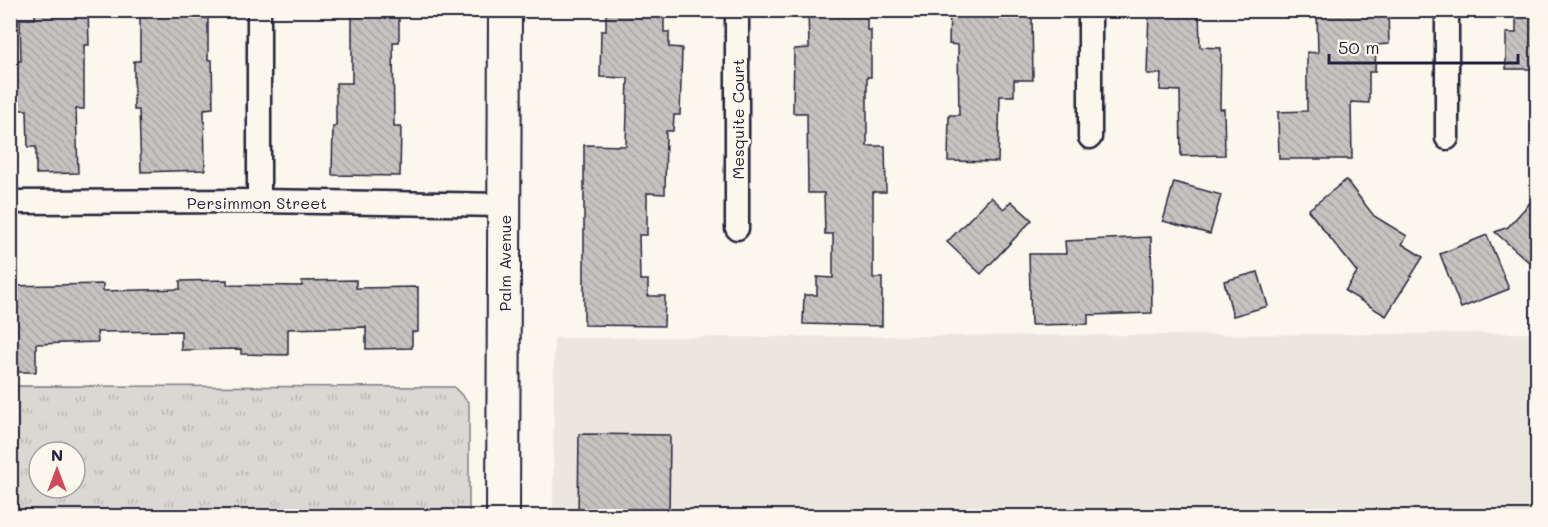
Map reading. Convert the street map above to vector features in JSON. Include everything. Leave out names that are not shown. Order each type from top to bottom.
[{"type":"main road","name":"Palm Avenue","points":[[503,516],[505,10]]},
{"type":"street","points":[[259,10],[259,201]]},
{"type":"street","name":"Mesquite Court","points":[[737,10],[737,228]]},
{"type":"street","points":[[1090,10],[1090,137]]},
{"type":"street","points":[[1447,10],[1447,138]]},
{"type":"street","name":"Persimmon Street","points":[[10,202],[259,201],[504,205]]},
{"type":"shaded area","points":[[1537,333],[1537,516],[553,516],[554,338]]},
{"type":"green space","points":[[11,386],[454,387],[469,403],[469,516],[11,516]]},
{"type":"building","points":[[35,10],[88,10],[89,45],[84,45],[84,109],[76,109],[78,173],[36,174],[36,147],[28,147],[27,110],[17,110],[16,61],[21,61],[20,19],[35,19]]},
{"type":"building","points":[[140,10],[196,10],[195,18],[208,18],[208,60],[212,60],[213,108],[204,109],[205,170],[141,172],[139,110],[134,110],[134,61],[140,61]]},
{"type":"building","points":[[352,10],[399,10],[399,42],[393,42],[394,127],[401,127],[400,176],[332,175],[333,126],[336,126],[336,83],[352,83]]},
{"type":"building","points":[[606,10],[664,10],[664,32],[669,32],[669,47],[682,48],[680,115],[674,115],[673,131],[666,131],[665,194],[647,193],[647,235],[639,235],[640,280],[648,280],[648,296],[665,296],[664,326],[584,325],[584,145],[626,146],[628,78],[600,77],[601,31],[606,31]]},
{"type":"building","points":[[808,10],[867,10],[867,30],[871,30],[871,77],[867,77],[867,146],[885,146],[886,192],[873,192],[873,278],[882,278],[882,326],[803,324],[804,295],[817,295],[817,277],[833,278],[833,234],[825,234],[824,193],[808,193],[807,113],[793,113],[794,49],[809,48]]},
{"type":"building","points":[[950,10],[1018,10],[1018,16],[1032,16],[1033,80],[1014,80],[1014,96],[1000,96],[998,162],[948,161],[949,115],[959,115],[958,45],[949,44]]},
{"type":"building","points":[[1149,10],[1199,10],[1200,47],[1221,48],[1220,109],[1224,109],[1225,155],[1181,156],[1180,91],[1160,90],[1161,74],[1147,74]]},
{"type":"building","points":[[1317,10],[1388,11],[1389,44],[1376,45],[1375,72],[1369,72],[1369,103],[1351,102],[1352,159],[1279,159],[1278,112],[1307,111],[1307,52],[1318,53]]},
{"type":"building","points":[[1516,10],[1538,10],[1538,69],[1506,69],[1506,33],[1516,33]]},
{"type":"building","points":[[1346,180],[1374,216],[1407,236],[1402,244],[1423,257],[1386,316],[1345,291],[1357,272],[1308,210]]},
{"type":"building","points":[[1174,182],[1221,195],[1210,234],[1163,221]]},
{"type":"building","points":[[1538,194],[1538,270],[1495,232],[1508,227]]},
{"type":"building","points":[[991,197],[1004,209],[1011,201],[1032,220],[981,274],[947,242]]},
{"type":"building","points":[[1487,235],[1509,289],[1461,308],[1440,254]]},
{"type":"building","points":[[1151,237],[1152,313],[1088,315],[1088,324],[1031,325],[1029,254],[1066,254],[1065,241]]},
{"type":"building","points":[[1258,272],[1268,306],[1233,316],[1224,281]]},
{"type":"building","points":[[227,280],[227,285],[302,286],[302,281],[356,280],[356,288],[418,287],[418,332],[412,332],[412,348],[366,349],[366,327],[288,329],[288,355],[241,354],[241,349],[181,350],[181,331],[97,332],[98,342],[36,344],[36,372],[10,372],[10,286],[103,284],[103,291],[180,289],[180,281]]},
{"type":"building","points":[[579,434],[670,435],[669,516],[578,516]]}]
